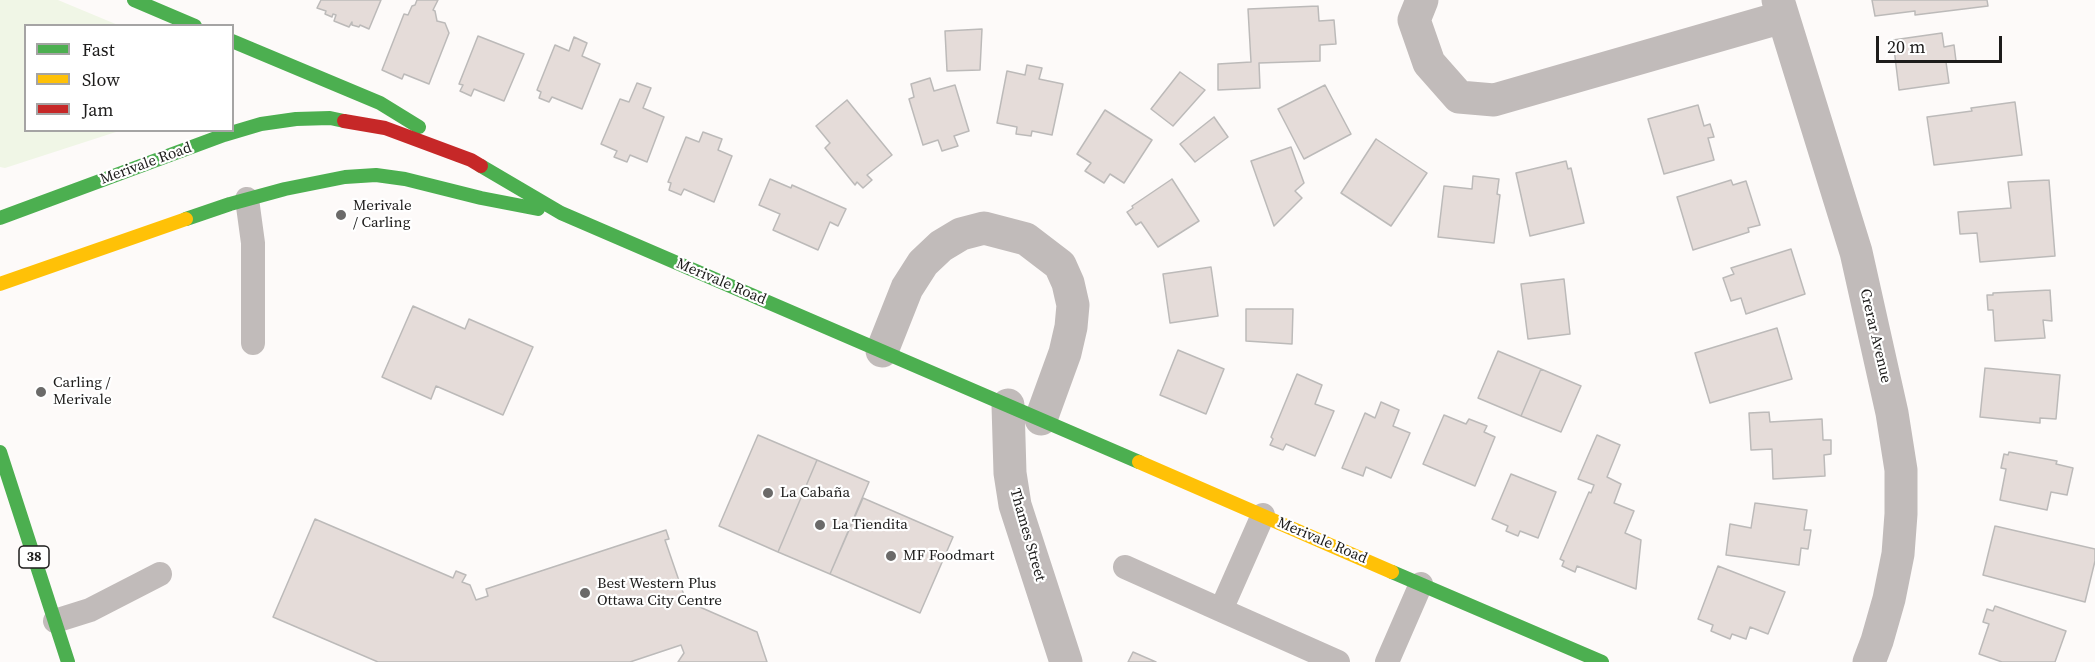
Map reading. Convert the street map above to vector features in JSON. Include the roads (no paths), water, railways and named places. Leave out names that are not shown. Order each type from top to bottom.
[{"type":"main road","points":[[146,2],[191,24]]},
{"type":"main road","points":[[234,42],[380,103],[471,160]]},
{"type":"main road","name":"Merivale Road","points":[[0,218],[224,135],[261,124],[296,119],[330,118],[384,128],[471,160],[561,213],[1602,662]]},
{"type":"main road","name":"Merivale Road","points":[[0,284],[247,199],[345,177],[376,175],[405,179],[481,198],[561,213]]},
{"type":"main road","name":"38","points":[[0,452],[68,662]]},
{"type":"street","name":"Crerar Avenue","points":[[1422,0],[1414,20],[1429,63],[1459,97],[1494,100],[1781,9],[1856,252],[1892,413],[1900,470],[1901,514],[1898,554],[1878,641],[1869,662]]},
{"type":"street","points":[[882,351],[907,288],[923,263],[941,246],[961,234],[984,228],[1026,239],[1060,265],[1068,283],[1073,305],[1065,353],[1041,419]]},
{"type":"street","name":"Thames Street","points":[[1008,405],[1013,497],[1066,662]]},
{"type":"lane","points":[[247,199],[253,243],[253,343]]},
{"type":"lane","points":[[1221,610],[1263,515]]},
{"type":"lane","points":[[1125,567],[1338,662]]},
{"type":"lane","points":[[55,621],[90,610],[160,574]]},
{"type":"lane","points":[[1387,662],[1421,584]]},
{"type":"place","name":"Merivale / Carling","points":[[341,215]]},
{"type":"place","name":"Carling / Merivale","points":[[41,392]]},
{"type":"place","name":"La Cabaña","points":[[768,493]]},
{"type":"place","name":"La Tiendita","points":[[820,525]]},
{"type":"place","name":"MF Foodmart","points":[[891,556]]},
{"type":"place","name":"Best Western Plus Ottawa City Centre","points":[[585,593]]}]
